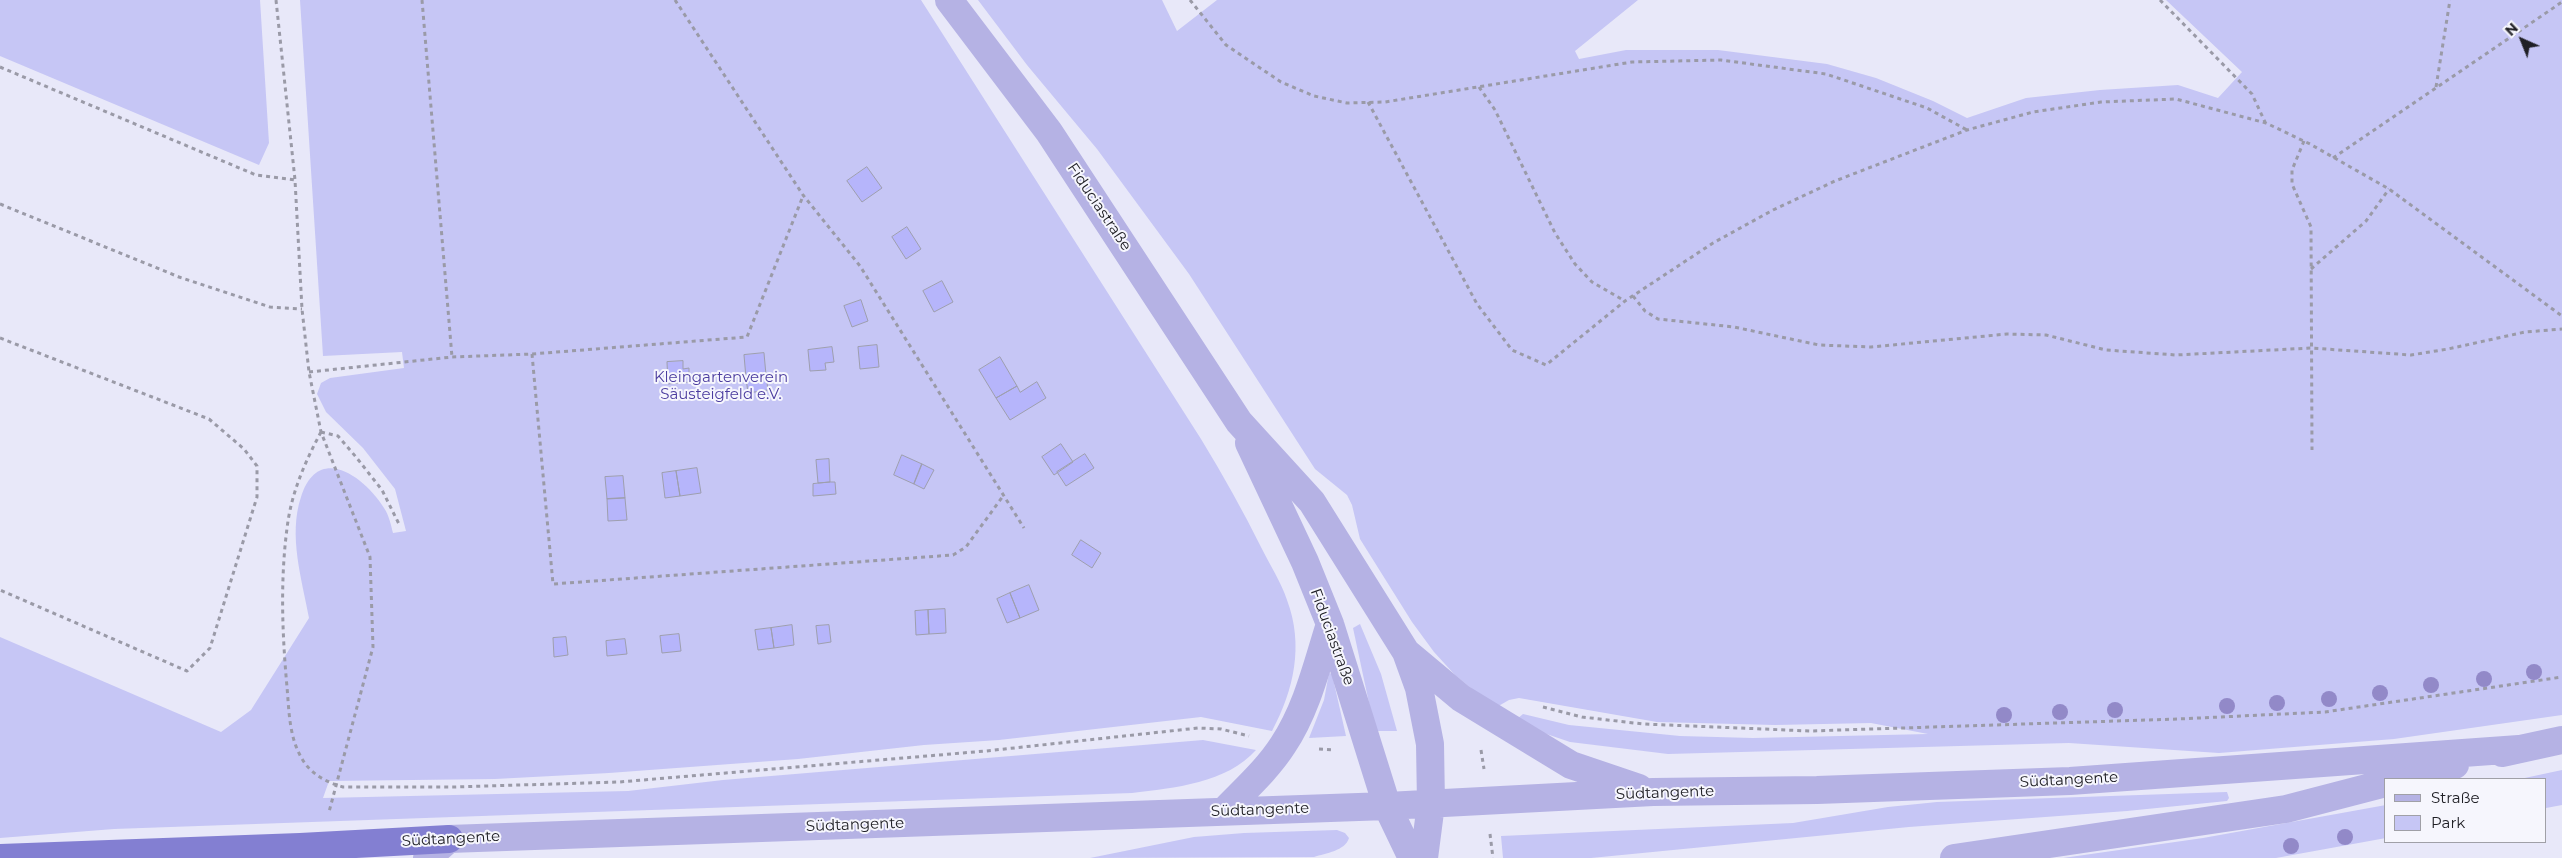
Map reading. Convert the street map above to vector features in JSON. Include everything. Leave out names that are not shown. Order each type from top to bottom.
[{"type":"highway","name":"Südtangente","points":[[0,858],[300,847],[449,839]]},
{"type":"highway","points":[[300,847],[325,858]]},
{"type":"main road","name":"Fiduciastraße","points":[[949,0],[1049,132],[1240,422],[1312,502],[1406,652],[1419,688],[1428,726],[1430,744],[1431,804],[1424,858]]},
{"type":"main road","name":"Fiduciastraße","points":[[1240,422],[1330,624],[1347,674],[1367,748],[1387,806],[1412,858]]},
{"type":"main road","points":[[1224,810],[1268,766],[1283,745],[1307,697],[1330,624]]},
{"type":"main road","points":[[1406,652],[1461,698],[1571,765],[1652,792]]},
{"type":"main road","name":"Südtangente","points":[[2405,778],[2562,740]]},
{"type":"main road","name":"Südtangente","points":[[449,839],[1071,818],[1224,810],[1387,806],[1652,792],[1817,790],[2070,781],[2519,749]]},
{"type":"main road","points":[[1954,858],[2286,809],[2384,784]]},
{"type":"main road","points":[[427,858],[449,839]]},
{"type":"path","points":[[276,0],[295,180],[302,309],[309,372],[321,432],[370,557],[373,647],[326,820]]},
{"type":"path","points":[[422,0],[452,357]]},
{"type":"path","points":[[675,0],[803,195],[860,266],[1024,528]]},
{"type":"path","points":[[1190,0],[1226,45],[1280,82],[1314,96],[1347,103],[1384,102],[1632,62],[1721,60],[1826,74],[1927,108],[1967,130]]},
{"type":"path","points":[[2160,0],[2252,94],[2266,123]]},
{"type":"path","points":[[2436,87],[2450,0]]},
{"type":"path","points":[[2333,158],[2562,2]]},
{"type":"path","points":[[0,67],[256,174],[295,180]]},
{"type":"path","points":[[1479,87],[1495,110],[1555,232],[1575,264],[1592,282],[1625,302]]},
{"type":"path","points":[[1368,102],[1477,304],[1512,350],[1546,365],[1633,296],[1713,243],[1773,210],[1835,181],[1967,130],[2033,112],[2091,103],[2176,99],[2266,123],[2304,141],[2389,189],[2562,316]]},
{"type":"path","points":[[2304,141],[2292,170],[2292,184],[2311,227],[2312,450]]},
{"type":"path","points":[[2311,269],[2366,221],[2389,189]]},
{"type":"path","points":[[309,372],[452,357],[532,354],[747,337],[803,195]]},
{"type":"path","points":[[0,204],[179,277],[270,307],[302,309]]},
{"type":"path","points":[[1633,296],[1645,311],[1658,319],[1734,327],[1819,345],[1871,346],[2007,334],[2046,335],[2106,350],[2176,355],[2311,348],[2411,355],[2526,332],[2562,329]]},
{"type":"path","points":[[0,338],[209,419],[244,449],[256,466],[257,497],[210,648],[187,671],[0,590]]},
{"type":"path","points":[[532,354],[553,584],[954,555],[966,547],[1003,496]]},
{"type":"path","points":[[321,432],[338,436],[356,457],[382,490],[400,526]]},
{"type":"path","points":[[321,432],[304,463],[288,520],[282,623],[293,739],[301,758],[325,782],[343,787],[454,787],[619,782],[986,751],[1198,728],[1221,729],[1283,745],[1325,750],[1367,748]]},
{"type":"path","points":[[1539,706],[1582,717],[1643,724],[1810,731],[2178,719],[2324,712],[2562,677]]},
{"type":"green space","points":[[0,0],[260,0],[269,143],[259,165],[0,56]]},
{"type":"green space","name":"Kleingartenverein Säusteigfeld e.V.","points":[[300,0],[921,0],[1201,439],[1233,493],[1279,580],[1292,617],[1296,650],[1291,683],[1286,700],[1272,731],[1201,717],[999,740],[924,745],[798,759],[609,773],[495,779],[329,781],[323,798],[628,791],[723,780],[1203,740],[1256,750],[1244,761],[1215,777],[1182,786],[1132,793],[114,829],[0,838],[0,637],[221,732],[251,710],[309,618],[300,573],[296,527],[301,497],[309,481],[318,471],[329,468],[341,470],[353,476],[365,485],[384,508],[389,517],[393,533],[406,531],[395,489],[363,448],[326,412],[317,394],[321,383],[330,378],[404,368],[402,352],[323,356]]},
{"type":"green space","points":[[978,0],[1162,0],[1177,31],[1217,0],[1638,0],[1575,51],[1579,59],[1626,50],[1718,50],[1827,64],[1876,78],[1933,101],[1967,118],[2026,98],[2100,90],[2178,85],[2218,98],[2242,72],[2166,0],[2562,0],[2562,715],[2394,739],[2219,753],[2069,743],[1668,754],[1570,742],[1523,726],[1517,719],[1523,714],[1569,725],[1680,736],[1753,738],[1928,734],[1871,723],[1775,725],[1657,722],[1519,698],[1509,700],[1495,708],[1455,675],[1434,652],[1412,622],[1360,539],[1352,505],[1347,495],[1315,469],[1189,274],[1097,149],[1027,65]]},
{"type":"green space","points":[[1360,624],[1381,674],[1397,731],[1375,731],[1353,628]]},
{"type":"green space","points":[[1329,673],[1332,674],[1346,736],[1309,738],[1324,700]]},
{"type":"green space","points":[[2562,770],[2562,805],[2547,808],[2547,778],[2525,778]]},
{"type":"green space","points":[[2227,792],[2229,798],[2227,801],[2127,811],[1909,827],[1591,858],[1503,858],[1501,836],[1793,823],[1888,807],[1937,802]]},
{"type":"green space","points":[[2384,805],[2384,838],[2276,858],[2063,858],[2203,838]]},
{"type":"green space","points":[[1337,830],[1345,833],[1349,838],[1344,846],[1314,857],[1090,858],[1194,837],[1244,833]]},
{"type":"building","points":[[867,167],[882,188],[862,202],[847,181]]},
{"type":"building","points":[[907,227],[921,249],[906,259],[892,237]]},
{"type":"building","points":[[942,281],[953,302],[934,312],[923,291]]},
{"type":"building","points":[[861,300],[868,321],[852,327],[844,306]]},
{"type":"building","points":[[877,345],[879,367],[860,369],[858,347]]},
{"type":"building","points":[[832,347],[834,362],[825,363],[826,370],[810,371],[808,350]]},
{"type":"building","points":[[764,353],[766,375],[746,378],[744,355]]},
{"type":"building","points":[[1000,357],[1017,386],[996,398],[979,370]]},
{"type":"building","points":[[683,361],[683,369],[689,368],[689,382],[668,384],[667,362]]},
{"type":"building","points":[[766,375],[768,390],[748,393],[746,378]]},
{"type":"building","points":[[1037,382],[1046,398],[1010,420],[996,398],[1017,386],[1020,392]]},
{"type":"building","points":[[1061,444],[1073,462],[1054,475],[1042,457]]},
{"type":"building","points":[[1085,454],[1094,468],[1066,486],[1057,472]]},
{"type":"building","points":[[902,455],[922,464],[914,484],[894,475]]},
{"type":"building","points":[[829,459],[830,482],[818,483],[816,460]]},
{"type":"building","points":[[922,464],[934,470],[924,489],[914,484]]},
{"type":"building","points":[[697,468],[701,493],[680,496],[676,471]]},
{"type":"building","points":[[676,471],[680,496],[665,498],[662,473]]},
{"type":"building","points":[[623,476],[625,498],[607,499],[605,477]]},
{"type":"building","points":[[835,482],[836,494],[813,496],[813,484]]},
{"type":"building","points":[[625,498],[627,520],[608,521],[607,499]]},
{"type":"building","points":[[1081,540],[1101,553],[1092,568],[1072,555]]},
{"type":"building","points":[[1029,585],[1039,610],[1020,618],[1010,593]]},
{"type":"building","points":[[1010,593],[1020,618],[1007,623],[997,599]]},
{"type":"building","points":[[945,609],[946,633],[929,634],[928,610]]},
{"type":"building","points":[[928,610],[929,634],[916,635],[915,611]]},
{"type":"building","points":[[792,625],[794,645],[774,648],[771,628]]},
{"type":"building","points":[[829,625],[831,642],[818,644],[816,626]]},
{"type":"building","points":[[771,628],[774,648],[758,650],[755,630]]},
{"type":"building","points":[[679,634],[681,651],[662,653],[660,636]]},
{"type":"building","points":[[566,637],[568,655],[554,657],[553,638]]},
{"type":"building","points":[[625,639],[627,654],[607,656],[606,641]]}]
